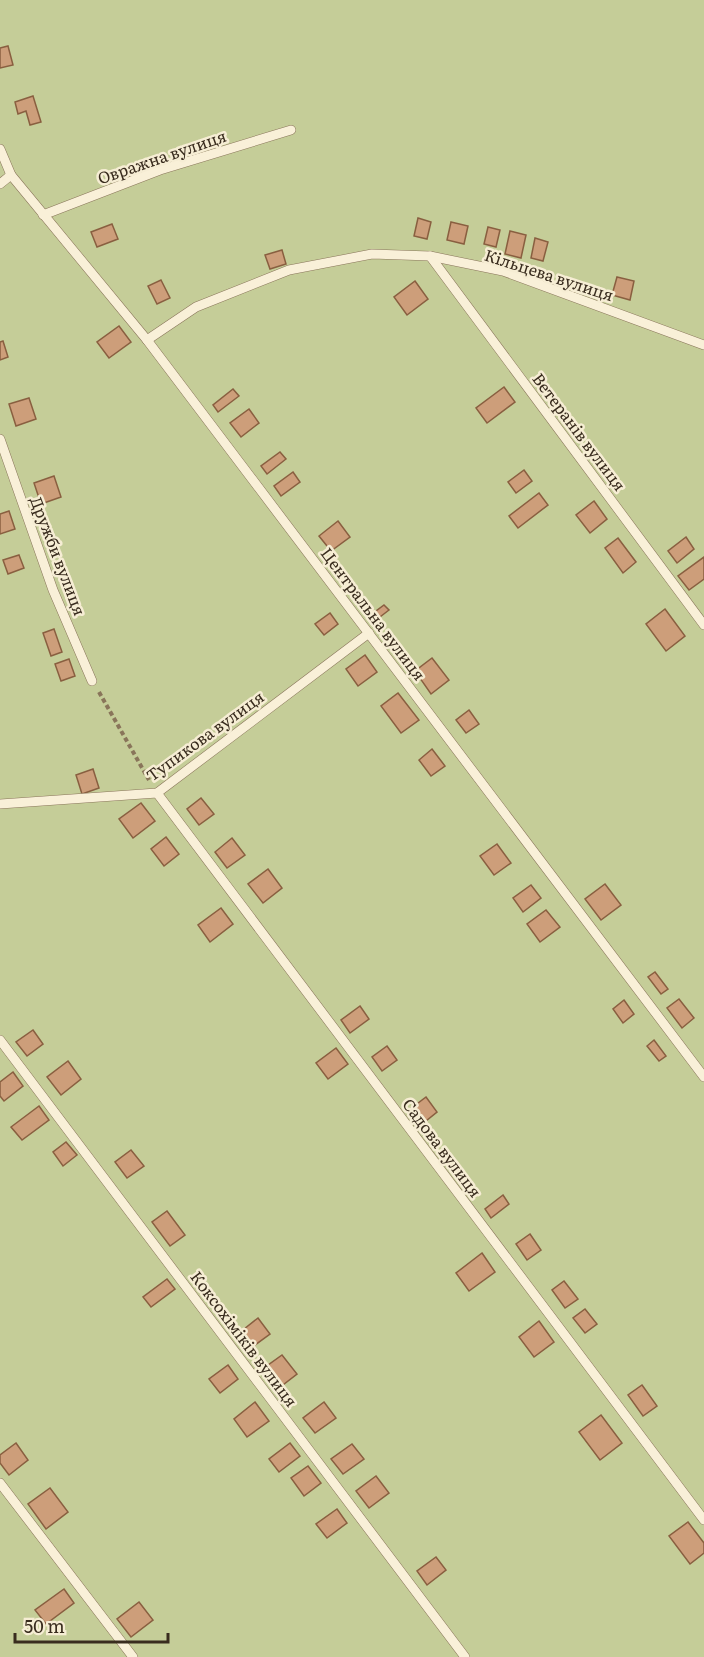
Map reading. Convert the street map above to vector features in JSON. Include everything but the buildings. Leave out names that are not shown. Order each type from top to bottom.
[{"type":"lane","name":"Овражна вулиця","points":[[44,215],[160,170],[291,130]]},
{"type":"lane","points":[[0,149],[10,176],[0,184]]},
{"type":"lane","name":"Центральна вулиця","points":[[10,176],[147,340],[704,1077]]},
{"type":"lane","name":"Кільцева вулиця","points":[[147,340],[196,307],[289,270],[372,254],[430,256],[503,271],[704,345]]},
{"type":"lane","name":"Ветеранів вулиця","points":[[430,256],[704,625]]},
{"type":"lane","name":"Дружби вулиця","points":[[0,439],[53,590],[92,681]]},
{"type":"lane","name":"Тупикова вулиця","points":[[0,804],[157,793],[369,633]]},
{"type":"lane","name":"Садова вулиця","points":[[157,793],[704,1520]]},
{"type":"lane","name":"Коксохіміків вулиця","points":[[0,1040],[465,1657]]},
{"type":"lane","points":[[0,1483],[133,1657]]},
{"type":"path","points":[[92,681],[157,793]]},
{"type":"green space","points":[[0,0],[704,0],[704,1657],[0,1657]]}]
